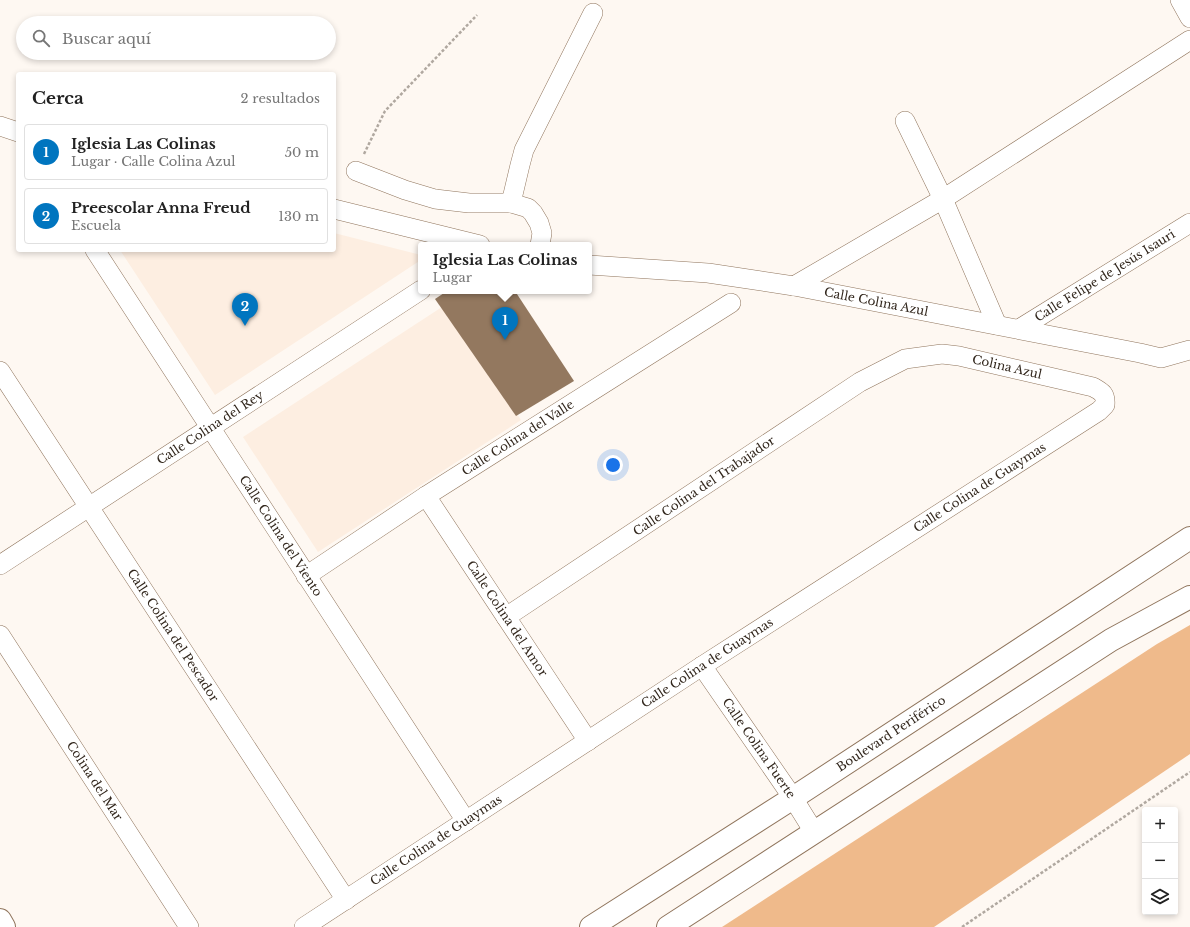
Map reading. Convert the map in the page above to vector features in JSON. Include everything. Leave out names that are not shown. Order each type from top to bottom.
[{"type":"street","points":[[1180,0],[1190,18]]},
{"type":"street","points":[[511,203],[524,150],[593,13]]},
{"type":"street","points":[[794,286],[944,199],[1190,40]]},
{"type":"street","points":[[905,121],[944,199],[997,325]]},
{"type":"street","points":[[0,126],[16,131]]},
{"type":"street","points":[[356,171],[405,190],[435,199],[469,203],[511,203],[528,208],[534,213],[539,223],[542,233],[540,242]]},
{"type":"street","points":[[336,209],[468,242]]},
{"type":"street","name":"Calle Felipe de Jesús Isauri","points":[[1019,329],[1190,223]]},
{"type":"street","name":"Calle Colina del Viento","points":[[96,252],[466,821]]},
{"type":"street","name":"Calle Colina Azul","points":[[592,265],[708,273],[794,286],[1140,352],[1161,358],[1190,350]]},
{"type":"street","name":"Calle Colina del Rey","points":[[0,565],[418,292]]},
{"type":"street","name":"Calle Colina del Valle","points":[[306,576],[426,496],[731,303]]},
{"type":"street","name":"Colina Azul","points":[[904,359],[942,354],[959,356],[1093,387],[1101,392],[1105,398]]},
{"type":"street","name":"Calle Colina del Trabajador","points":[[506,618],[860,382],[904,359]]},
{"type":"street","name":"Calle Colina del Pescador","points":[[2,380],[89,507],[346,900]]},
{"type":"street","name":"Calle Colina de Guaymas","points":[[304,927],[702,666],[1100,411],[1105,405],[1105,398]]},
{"type":"street","name":"Calle Colina del Amor","points":[[426,496],[588,741]]},
{"type":"street","name":"Boulevard Periférico","points":[[592,927],[793,798],[1190,538]]},
{"type":"street","points":[[668,927],[1111,640],[1190,597]]},
{"type":"street","name":"Colina del Mar","points":[[0,635],[190,927]]},
{"type":"street","name":"Calle Colina Fuerte","points":[[702,666],[793,798],[814,832]]},
{"type":"street","points":[[0,920],[4,927]]},
{"type":"path","points":[[356,171],[385,111],[477,15]]},
{"type":"path","points":[[962,927],[1190,772]]},
{"type":"shaded area","points":[[336,234],[418,254],[418,262],[215,395],[121,252],[336,252]]},
{"type":"shaded area","points":[[445,305],[521,420],[318,552],[243,437]]},
{"type":"shaded area","points":[[1190,625],[1190,754],[934,927],[722,927],[1157,644]]},
{"type":"building","points":[[442,294],[517,294],[574,381],[516,416],[435,299]]},
{"type":"place","name":"Preescolar Anna Freud","points":[[245,326]]},
{"type":"place","name":"Iglesia Las Colinas","points":[[505,340]]}]
